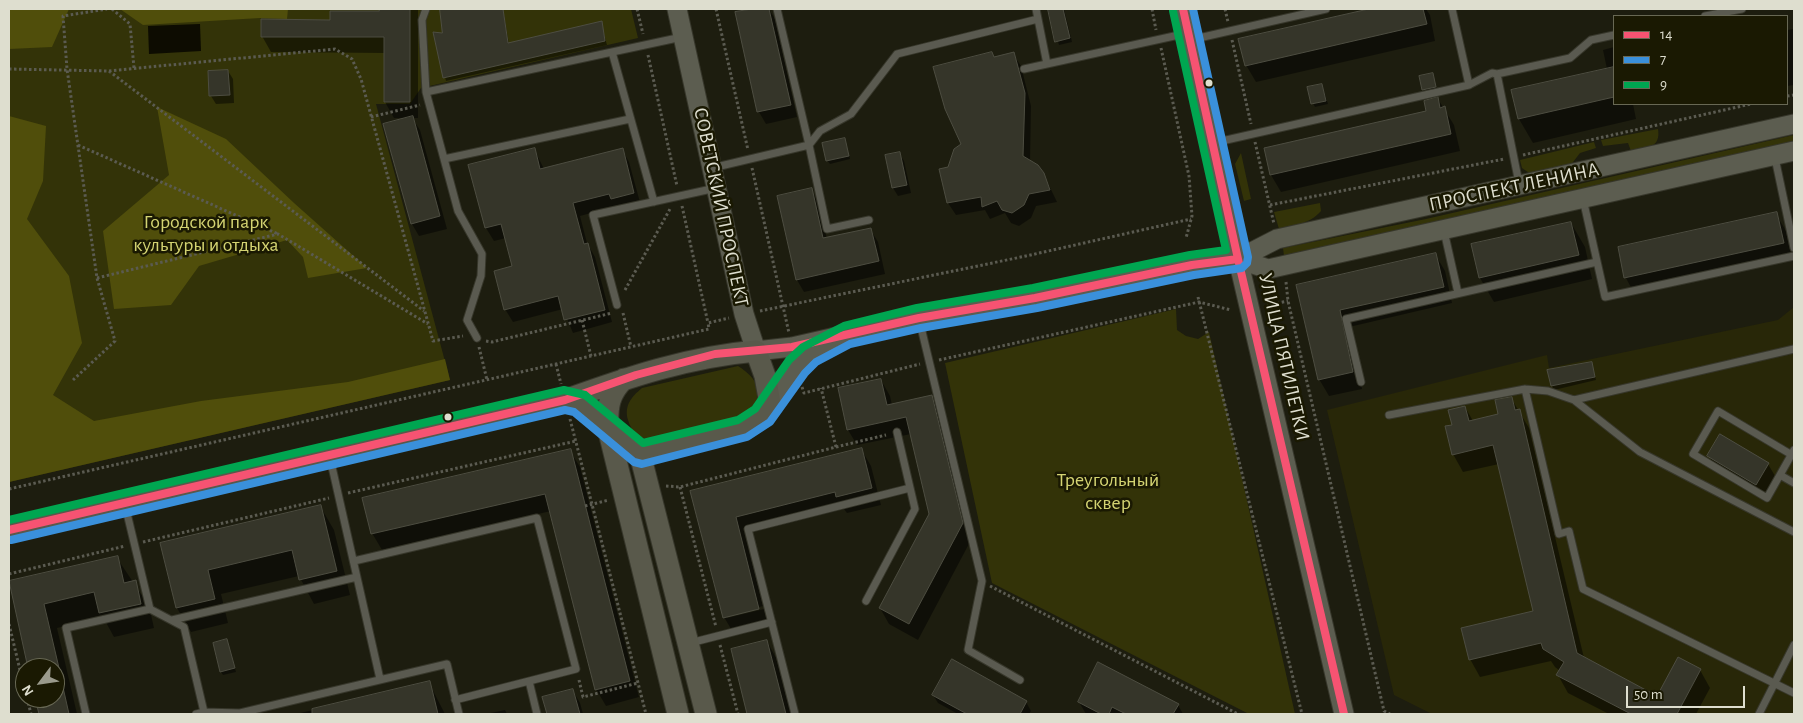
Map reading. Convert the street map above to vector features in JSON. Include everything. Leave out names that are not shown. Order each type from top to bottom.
[{"type":"main road","name":"СОВЕТСКИЙ ПРОСПЕКТ","points":[[677,9],[744,314],[756,350],[770,404]]},
{"type":"main road","name":"УЛИЦА ПЯТИЛЕТКИ","points":[[1182,9],[1344,714]]},
{"type":"main road","name":"ПРОСПЕКТ ЛЕНИНА","points":[[9,530],[565,400],[624,379],[715,354],[792,347],[919,318],[1238,259],[1278,239],[1794,124]]},
{"type":"main road","name":"ПРОСПЕКТ ЛЕНИНА","points":[[1238,259],[1268,269],[1794,151]]},
{"type":"main road","name":"ПРОСПЕКТ ЛЕНИНА","points":[[640,454],[742,428],[762,416],[797,366],[810,354],[848,334]]},
{"type":"main road","points":[[624,379],[615,387],[610,397],[607,410],[608,428],[678,714]]},
{"type":"main road","points":[[565,400],[579,403],[640,454],[706,714]]},
{"type":"lane","points":[[426,9],[422,20],[428,102],[458,211],[482,254],[481,276],[467,320],[476,338]]},
{"type":"lane","points":[[777,9],[827,230],[869,220]]},
{"type":"lane","points":[[1036,9],[1047,64]]},
{"type":"lane","points":[[1024,70],[1159,40],[1230,31],[1326,9]]},
{"type":"lane","points":[[1452,9],[1469,85]]},
{"type":"lane","points":[[1711,15],[1742,9]]},
{"type":"lane","points":[[712,168],[809,146],[820,131],[851,114],[897,54],[1038,19]]},
{"type":"lane","points":[[1213,143],[1469,85],[1492,73],[1497,74],[1570,58],[1591,40],[1613,35]]},
{"type":"lane","points":[[426,92],[684,36]]},
{"type":"lane","points":[[612,52],[654,202]]},
{"type":"lane","points":[[1497,74],[1520,186]]},
{"type":"lane","points":[[444,159],[630,119]]},
{"type":"lane","points":[[1774,156],[1792,230],[1794,248]]},
{"type":"lane","points":[[618,302],[593,215],[716,188]]},
{"type":"lane","points":[[1583,198],[1605,297],[1794,256]]},
{"type":"lane","points":[[1444,231],[1458,293]]},
{"type":"lane","points":[[1361,382],[1346,319],[1597,262]]},
{"type":"lane","points":[[919,318],[982,581],[968,650],[1020,680]]},
{"type":"lane","points":[[1574,400],[1794,349]]},
{"type":"lane","points":[[1525,390],[1559,534],[1569,531],[1583,589],[1794,693]]},
{"type":"lane","points":[[1389,415],[1525,390],[1548,391],[1574,400],[1640,452],[1794,532]]},
{"type":"lane","points":[[1718,411],[1793,452],[1767,498],[1693,454],[1718,411]]},
{"type":"lane","points":[[866,601],[915,509],[897,432]]},
{"type":"lane","points":[[329,454],[380,680]]},
{"type":"lane","points":[[1780,475],[1794,483]]},
{"type":"lane","points":[[795,714],[748,529],[910,488]]},
{"type":"lane","points":[[124,502],[150,609]]},
{"type":"lane","points":[[354,561],[537,518],[576,670],[455,700]]},
{"type":"lane","points":[[172,620],[357,577]]},
{"type":"lane","points":[[86,714],[66,628],[150,609],[184,627],[204,712]]},
{"type":"lane","points":[[688,643],[772,622]]},
{"type":"lane","points":[[1759,714],[1794,645]]},
{"type":"lane","points":[[196,714],[204,712],[240,713],[447,664],[459,714]]},
{"type":"lane","points":[[529,681],[538,714]]},
{"type":"path","points":[[73,380],[115,341],[97,278],[67,69],[63,16],[107,9]]},
{"type":"path","points":[[112,9],[130,24],[134,68]]},
{"type":"path","points":[[9,489],[709,329],[637,9]]},
{"type":"path","points":[[716,9],[792,347]]},
{"type":"path","points":[[1152,9],[1189,176],[1191,218],[1186,238]]},
{"type":"path","points":[[1225,9],[1275,227]]},
{"type":"path","points":[[9,69],[108,71],[335,49],[352,59],[361,79],[433,341],[460,336],[492,342],[612,313],[675,201],[680,197]]},
{"type":"path","points":[[108,71],[424,312]]},
{"type":"path","points":[[371,117],[428,102]]},
{"type":"path","points":[[78,145],[278,234],[428,324]]},
{"type":"path","points":[[708,323],[1026,256],[1191,218]]},
{"type":"path","points":[[97,278],[278,234]]},
{"type":"path","points":[[1286,276],[1288,301],[1384,711],[1390,714]]},
{"type":"path","points":[[1198,297],[1302,714]]},
{"type":"path","points":[[1267,305],[1288,301]]},
{"type":"path","points":[[618,302],[631,347]]},
{"type":"path","points":[[797,366],[804,393],[929,362],[1199,302],[1231,310]]},
{"type":"path","points":[[582,320],[591,356]]},
{"type":"path","points":[[476,338],[487,380]]},
{"type":"path","points":[[556,364],[646,714]]},
{"type":"path","points":[[821,388],[836,447]]},
{"type":"path","points":[[738,714],[680,487],[897,432]]},
{"type":"path","points":[[9,574],[576,440]]},
{"type":"path","points":[[982,581],[1238,714]]},
{"type":"path","points":[[9,624],[17,658]]},
{"type":"path","points":[[576,670],[583,698],[638,684]]},
{"type":"shaded area","points":[[200,24],[201,51],[149,54],[148,26]]},
{"type":"shaded area","points":[[1794,307],[1794,714],[1432,714],[1394,695],[1327,410],[1547,355],[1549,368],[1778,320]]},
{"type":"green space","name":"Городской парк культуры и отдыха","points":[[9,9],[631,9],[638,38],[421,88],[410,104],[376,104],[450,380],[9,482]]},
{"type":"green space","points":[[9,9],[69,9],[52,47],[9,49]]},
{"type":"green space","points":[[120,9],[288,9],[287,19],[260,18],[143,25]]},
{"type":"green space","points":[[157,107],[226,139],[367,268],[308,278],[303,257],[287,240],[199,266],[171,305],[114,309],[103,231],[169,175]]},
{"type":"green space","points":[[9,116],[46,126],[43,181],[27,219],[69,276],[82,343],[53,395],[94,421],[201,401],[348,382],[445,359],[450,380],[9,482]]},
{"type":"green space","points":[[1658,129],[1655,144],[1642,149],[1631,151],[1628,143],[1603,146],[1601,140]]},
{"type":"green space","points":[[1794,135],[1794,142],[1284,256],[1283,248],[1426,219]]},
{"type":"green space","points":[[1594,142],[1596,148],[1580,153],[1570,166],[1532,175],[1522,168],[1520,160]]},
{"type":"green space","points":[[1241,153],[1251,199],[1244,201],[1235,164]]},
{"type":"green space","points":[[1320,203],[1321,211],[1312,219],[1279,229],[1274,212]]},
{"type":"green space","name":"Треугольный сквер","points":[[1176,309],[1177,330],[1186,336],[1198,339],[1209,332],[1295,714],[1249,714],[992,583],[945,363]]},
{"type":"green space","points":[[738,366],[752,378],[759,392],[757,407],[743,420],[726,426],[660,441],[642,438],[631,427],[627,415],[628,406],[632,398],[642,388]]},
{"type":"building","points":[[379,9],[410,9],[410,102],[384,102],[384,37],[261,37],[261,19],[330,20],[330,11],[379,11]]},
{"type":"building","points":[[440,9],[503,9],[508,43],[602,21],[605,41],[443,78],[433,32],[442,33]]},
{"type":"building","points":[[769,9],[791,105],[757,112],[735,12]]},
{"type":"building","points":[[1048,9],[1063,9],[1070,38],[1055,42]]},
{"type":"building","points":[[1369,9],[1423,9],[1427,24],[1245,66],[1238,39]]},
{"type":"building","points":[[992,52],[994,57],[1014,52],[1025,93],[1023,156],[1038,165],[1044,173],[1050,190],[1029,194],[1024,205],[1012,213],[1002,210],[997,201],[982,207],[981,197],[947,203],[939,169],[948,167],[954,149],[961,144],[945,109],[933,67]]},
{"type":"building","points":[[1613,67],[1613,97],[1518,119],[1511,90]]},
{"type":"building","points":[[228,70],[230,95],[209,96],[208,71]]},
{"type":"building","points":[[1433,73],[1436,87],[1422,90],[1419,76]]},
{"type":"building","points":[[1322,84],[1326,101],[1311,104],[1307,87]]},
{"type":"building","points":[[1438,97],[1440,108],[1445,106],[1451,134],[1270,175],[1264,148],[1426,111],[1424,101]]},
{"type":"building","points":[[413,116],[440,216],[411,224],[383,124]]},
{"type":"building","points":[[845,138],[849,156],[826,161],[822,143]]},
{"type":"building","points":[[535,148],[540,169],[623,148],[634,193],[611,199],[609,194],[573,203],[584,244],[588,243],[605,310],[564,320],[558,296],[504,310],[494,271],[512,266],[501,224],[485,228],[468,165]]},
{"type":"building","points":[[900,152],[907,185],[892,188],[885,155]]},
{"type":"building","points":[[812,188],[823,238],[871,228],[879,261],[796,280],[777,196]]},
{"type":"building","points":[[1777,212],[1784,243],[1624,278],[1618,247]]},
{"type":"building","points":[[1571,222],[1579,255],[1479,278],[1471,244]]},
{"type":"building","points":[[1436,253],[1444,287],[1340,310],[1353,372],[1318,380],[1296,285]]},
{"type":"building","points":[[1592,362],[1595,377],[1551,386],[1547,370]]},
{"type":"building","points":[[881,379],[887,405],[932,395],[963,523],[909,624],[879,608],[929,514],[906,417],[847,430],[838,388]]},
{"type":"building","points":[[1512,397],[1515,410],[1520,409],[1577,653],[1657,696],[1678,657],[1701,669],[1677,714],[1631,714],[1556,675],[1564,662],[1543,649],[1541,643],[1469,660],[1461,628],[1533,611],[1493,445],[1452,455],[1445,426],[1452,425],[1448,410],[1465,406],[1469,421],[1498,414],[1495,400]]},
{"type":"building","points":[[1720,434],[1769,463],[1756,485],[1707,456]]},
{"type":"building","points":[[862,448],[872,488],[836,497],[835,492],[736,517],[759,609],[723,618],[690,491]]},
{"type":"building","points":[[571,449],[630,681],[595,690],[545,494],[371,534],[362,498]]},
{"type":"building","points":[[321,505],[337,571],[299,580],[292,550],[208,570],[215,599],[176,608],[160,543]]},
{"type":"building","points":[[118,556],[124,583],[136,580],[141,604],[99,613],[94,592],[44,604],[57,658],[26,658],[9,581]]},
{"type":"building","points":[[227,639],[235,668],[220,672],[213,643]]},
{"type":"building","points":[[767,640],[786,714],[747,714],[731,649]]},
{"type":"building","points":[[952,659],[1027,701],[1020,714],[967,714],[932,695]]},
{"type":"building","points":[[1098,662],[1179,704],[1173,714],[1126,714],[1112,707],[1109,714],[1101,714],[1078,702]]},
{"type":"building","points":[[430,681],[438,714],[312,714],[312,709]]},
{"type":"building","points":[[573,689],[580,714],[547,714],[542,697]]},
{"type":"building","points":[[65,696],[69,714],[39,714],[38,708],[65,708]]},
{"type":"transit line","name":"14","points":[[1183,9],[1238,259],[1344,714]]},
{"type":"transit line","name":"7","points":[[11,540],[565,410],[574,412],[634,462],[642,464],[747,437],[770,422],[805,373],[816,362],[850,344],[921,328],[1037,308],[1194,275],[1242,268],[1247,263],[1248,257],[1193,9]]},
{"type":"transit line","name":"9","points":[[9,520],[564,390],[585,395],[643,443],[738,420],[755,409],[789,360],[803,347],[844,326],[917,308],[1033,288],[1190,255],[1226,250],[1173,11]]},
{"type":"transit line","name":"14","points":[[9,530],[565,400],[636,375],[715,354],[792,347],[919,318],[1035,298],[1192,265],[1238,259]]}]
